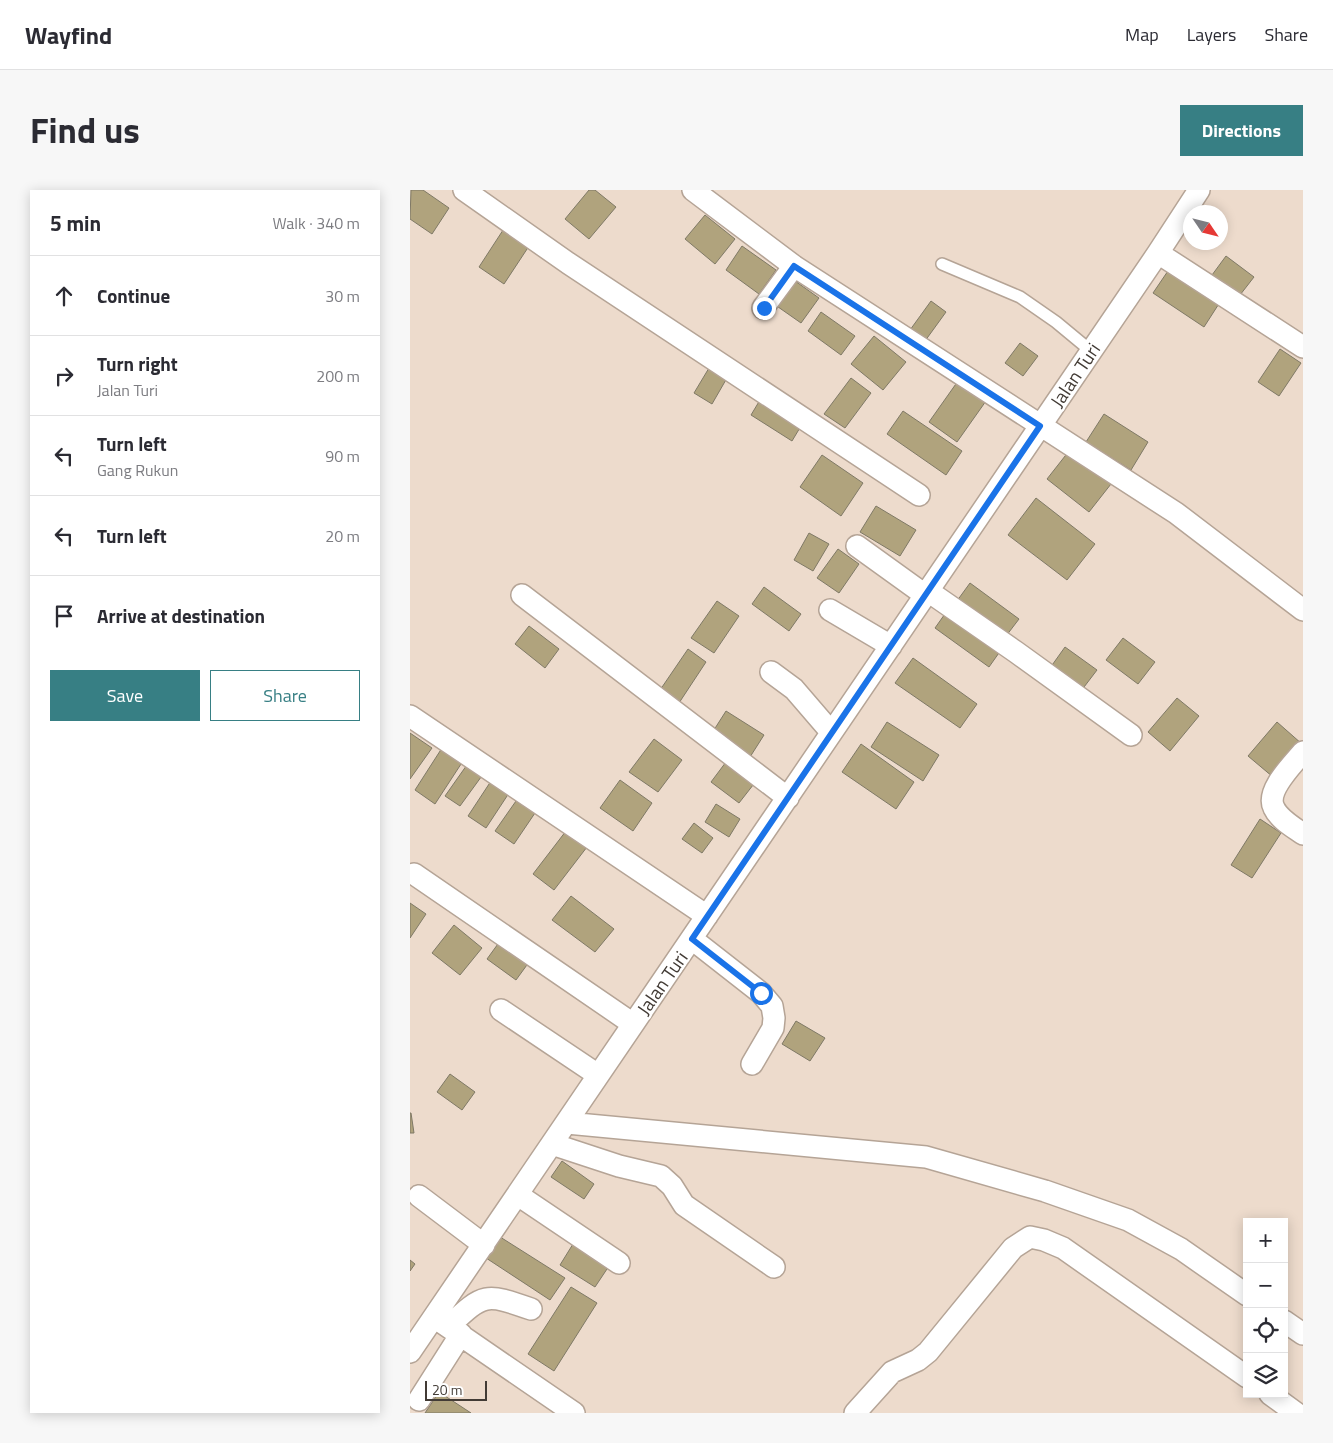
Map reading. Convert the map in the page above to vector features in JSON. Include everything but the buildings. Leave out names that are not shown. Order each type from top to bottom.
[{"type":"street","points":[[464,190],[568,263],[919,495]]},
{"type":"street","points":[[693,190],[794,266],[1183,518],[1303,610]]},
{"type":"street","name":"Jalan Turi","points":[[411,1349],[448,1326],[484,1245],[1199,190]]},
{"type":"street","points":[[1158,253],[1303,347]]},
{"type":"street","points":[[764,308],[794,266]]},
{"type":"street","points":[[857,546],[1016,652],[1131,735]]},
{"type":"street","points":[[522,595],[788,798]]},
{"type":"street","points":[[830,610],[891,646]]},
{"type":"street","points":[[771,672],[794,689],[831,732]]},
{"type":"street","points":[[410,716],[708,916]]},
{"type":"street","points":[[1303,752],[1276,785],[1272,797],[1272,807],[1303,834]]},
{"type":"street","points":[[414,874],[633,1024]]},
{"type":"street","points":[[692,939],[761,993],[772,1006],[773,1028],[752,1064]]},
{"type":"street","points":[[501,1010],[598,1075]]},
{"type":"street","points":[[567,1123],[926,1157],[1045,1191],[1128,1220],[1181,1249],[1243,1292]]},
{"type":"street","points":[[552,1144],[619,1166],[661,1176],[672,1186],[684,1205],[774,1267]]},
{"type":"street","points":[[518,1195],[619,1263]]},
{"type":"street","points":[[419,1196],[484,1245]]},
{"type":"street","points":[[855,1413],[892,1372],[918,1360],[928,1352],[1012,1248],[1030,1237],[1044,1240],[1063,1248],[1243,1374]]},
{"type":"street","points":[[419,1400],[448,1326],[471,1306],[487,1298],[502,1299],[531,1309]]},
{"type":"street","points":[[1288,1324],[1303,1334]]},
{"type":"street","points":[[448,1326],[574,1413]]},
{"type":"street","points":[[1275,1398],[1296,1413]]},
{"type":"lane","points":[[942,264],[1020,297],[1056,322],[1090,351]]},
{"type":"route","points":[[761,993],[692,939],[1040,426],[794,266],[764,308]]}]
